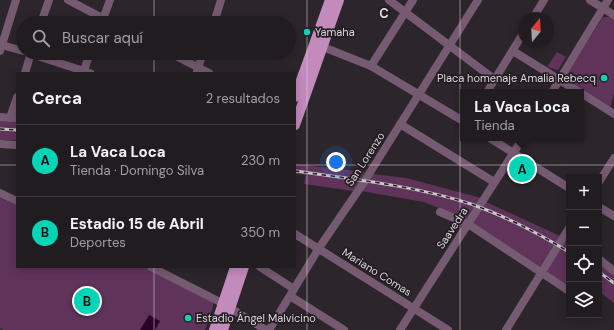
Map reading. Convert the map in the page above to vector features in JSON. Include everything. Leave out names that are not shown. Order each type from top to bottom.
[{"type":"main road","points":[[296,94],[330,0]]},
{"type":"main road","points":[[296,119],[339,0]]},
{"type":"main road","points":[[223,330],[226,305],[235,268]]},
{"type":"main road","points":[[214,330],[244,268]]},
{"type":"street","points":[[16,0],[1,48],[16,51]]},
{"type":"street","points":[[43,16],[49,0]]},
{"type":"street","points":[[68,0],[95,16]]},
{"type":"street","points":[[105,16],[110,0]]},
{"type":"street","points":[[216,16],[221,0]]},
{"type":"street","points":[[389,0],[494,79]]},
{"type":"street","points":[[371,66],[413,0]]},
{"type":"street","name":"San Lorenzo","points":[[268,330],[319,248],[420,94],[478,0]]},
{"type":"street","points":[[537,12],[544,0]]},
{"type":"street","points":[[590,0],[614,15]]},
{"type":"street","points":[[554,89],[608,0]]},
{"type":"street","points":[[489,89],[518,42]]},
{"type":"street","points":[[323,46],[371,66],[460,119]]},
{"type":"street","points":[[512,51],[574,89]]},
{"type":"street","points":[[24,72],[27,60]]},
{"type":"street","points":[[49,60],[85,72],[88,60]]},
{"type":"street","points":[[182,60],[198,70],[201,60]]},
{"type":"street","points":[[584,95],[614,114]]},
{"type":"street","points":[[0,117],[14,118],[16,104]]},
{"type":"street","points":[[400,124],[494,182]]},
{"type":"street","points":[[495,141],[566,186]]},
{"type":"street","name":"Saavedra","points":[[400,330],[521,141]]},
{"type":"street","points":[[0,144],[16,145]]},
{"type":"street","points":[[602,177],[614,158]]},
{"type":"street","points":[[0,193],[16,201]]},
{"type":"street","points":[[602,209],[614,216]]},
{"type":"street","points":[[440,212],[468,224],[566,289]]},
{"type":"street","name":"Mariano Comas","points":[[296,235],[448,330]]},
{"type":"street","points":[[506,330],[566,236]]},
{"type":"street","points":[[602,261],[614,270]]},
{"type":"street","points":[[153,268],[226,305],[268,330]]},
{"type":"street","points":[[261,268],[344,330]]},
{"type":"shaded area","points":[[603,17],[610,17],[614,19],[614,93],[610,108],[584,91],[584,89],[581,89],[570,82],[568,73]]},
{"type":"shaded area","points":[[557,52],[566,57],[558,70],[547,67]]},
{"type":"shaded area","points":[[0,120],[16,122],[16,140],[0,140]]},
{"type":"shaded area","points":[[296,164],[365,172],[353,191],[304,184],[306,175],[296,174]]},
{"type":"shaded area","points":[[373,174],[406,178],[481,198],[466,219],[424,202],[361,191]]},
{"type":"shaded area","points":[[0,198],[16,205],[16,268],[146,268],[209,298],[213,302],[213,307],[205,330],[4,330],[0,328]]},
{"type":"shaded area","points":[[486,202],[560,236],[539,269],[472,224]]},
{"type":"shaded area","points":[[564,242],[566,242],[566,285],[545,272]]},
{"type":"shaded area","points":[[602,265],[614,275],[614,303],[602,294]]},
{"type":"shaded area","points":[[149,315],[160,321],[155,330],[140,330]]},
{"type":"railway","points":[[0,129],[16,130]]},
{"type":"railway","points":[[296,171],[361,180],[428,192],[471,204],[509,219],[566,250]]},
{"type":"railway","points":[[602,274],[614,283]]},
{"type":"place","name":"Yamaha","points":[[307,32]]},
{"type":"place","name":"Placa homenaje Amalia Rebecq","points":[[604,78]]},
{"type":"place","name":"La Vaca Loca","points":[[522,169]]},
{"type":"place","name":"Estadio 15 de Abril","points":[[87,301]]},
{"type":"place","name":"Estadio Ángel Malvicino","points":[[188,318]]}]
